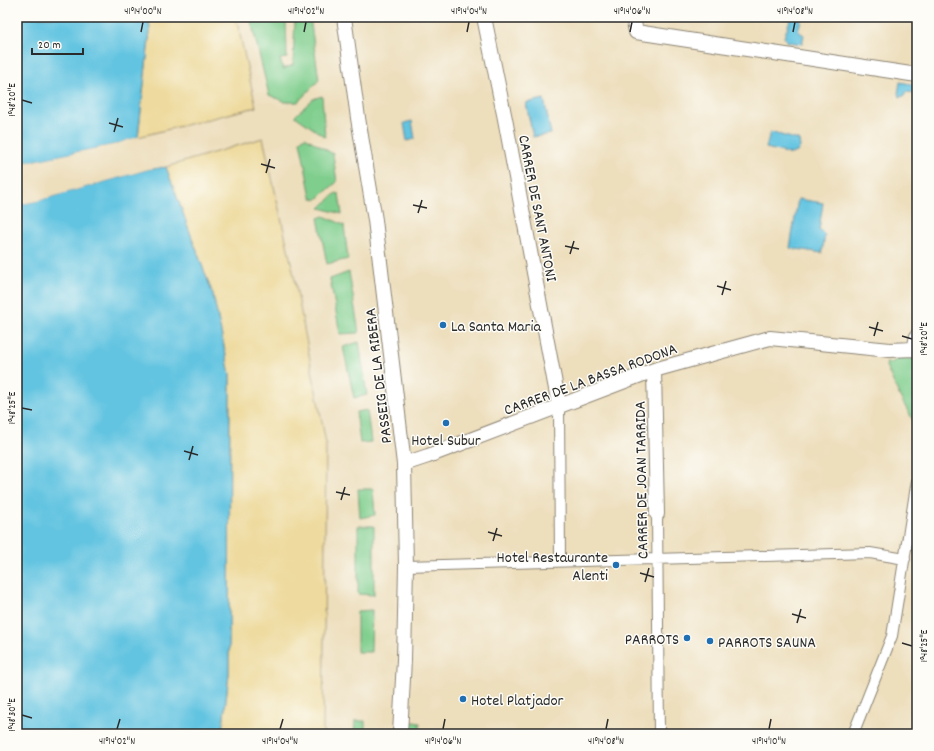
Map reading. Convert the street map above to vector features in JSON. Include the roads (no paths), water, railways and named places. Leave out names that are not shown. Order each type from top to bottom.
[{"type":"street","name":"PASSEIG DE LA RIBERA","points":[[344,17],[379,250],[404,464],[406,566],[404,660],[400,734]]},
{"type":"street","name":"CARRER DE SANT ANTONI","points":[[484,17],[507,127],[559,405]]},
{"type":"street","points":[[633,17],[636,32],[917,75]]},
{"type":"street","name":"CARRER DE LA BASSA RODONA","points":[[404,464],[654,370],[770,338],[890,350],[916,345]]},
{"type":"street","name":"CARRER DE JOAN TARRIDA","points":[[654,370],[658,559],[659,734]]},
{"type":"street","points":[[559,405],[560,561]]},
{"type":"street","points":[[853,734],[892,636],[917,480]]},
{"type":"street","points":[[406,566],[870,553],[905,559]]},
{"type":"water","points":[[17,17],[149,17],[150,31],[138,137],[113,145],[17,164]]},
{"type":"water","points":[[791,17],[801,20],[798,31],[804,35],[802,44],[788,42],[784,37]]},
{"type":"water","points":[[900,82],[917,85],[917,93],[906,92],[904,96],[900,97],[898,94]]},
{"type":"water","points":[[544,99],[551,134],[533,137],[526,103]]},
{"type":"water","points":[[412,121],[415,139],[407,141],[404,123]]},
{"type":"water","points":[[770,132],[799,140],[800,147],[797,152],[791,154],[766,148]]},
{"type":"water","points":[[166,167],[213,295],[230,374],[229,674],[222,734],[17,734],[17,205],[37,201],[149,169]]},
{"type":"water","points":[[798,199],[823,203],[819,230],[825,235],[822,253],[790,248]]},
{"type":"place","name":"La Santa Maria","points":[[443,325]]},
{"type":"place","name":"Hotel Subur","points":[[446,423]]},
{"type":"place","name":"Hotel Restaurante Alenti","points":[[616,565]]},
{"type":"place","name":"PARROTS","points":[[687,638]]},
{"type":"place","name":"PARROTS SAUNA","points":[[710,641]]},
{"type":"place","name":"Hotel Platjador","points":[[463,699]]}]
